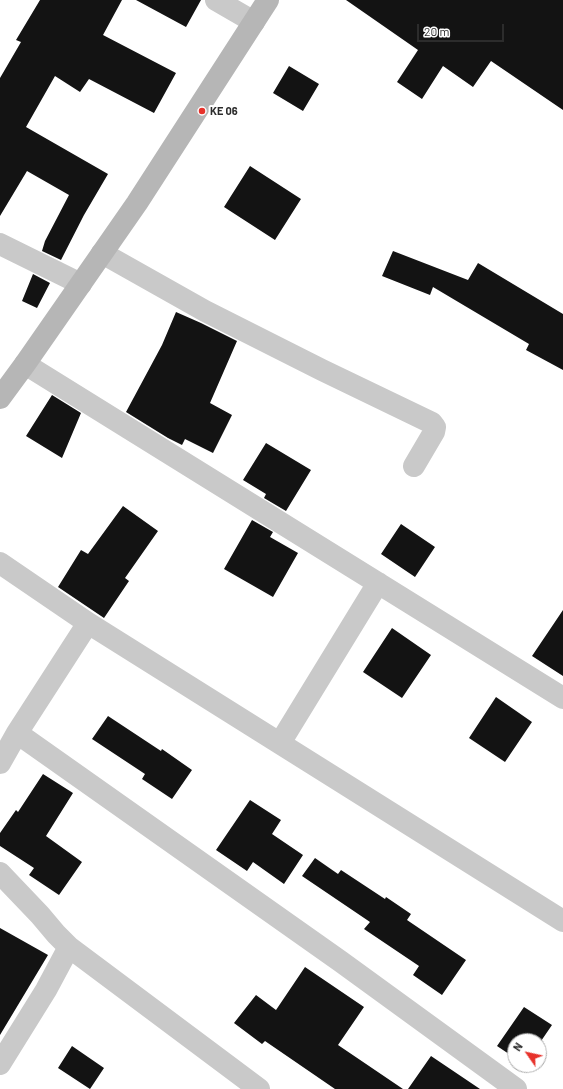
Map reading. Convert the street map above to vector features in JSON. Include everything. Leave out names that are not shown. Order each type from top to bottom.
[{"type":"street","points":[[216,0],[254,22]]},
{"type":"street","points":[[0,398],[137,203],[268,0]]},
{"type":"street","points":[[0,244],[81,284]]},
{"type":"street","points":[[102,253],[206,311],[322,370],[432,423],[435,427],[434,432],[414,466]]},
{"type":"street","points":[[25,364],[563,698]]},
{"type":"street","points":[[0,563],[88,623],[563,921]]},
{"type":"street","points":[[280,743],[378,583]]},
{"type":"street","points":[[0,763],[17,733],[88,623]]},
{"type":"street","points":[[17,733],[340,961],[516,1089]]},
{"type":"street","points":[[0,874],[69,947],[259,1089]]},
{"type":"street","points":[[0,1064],[46,990],[69,947]]},
{"type":"building","points":[[40,0],[122,0],[103,35],[176,73],[154,113],[89,79],[80,92],[55,76],[26,127],[108,174],[84,215],[61,260],[42,251],[45,241],[69,195],[27,171],[0,216],[0,78],[21,42],[16,40]]},
{"type":"building","points":[[136,0],[201,0],[186,27]]},
{"type":"building","points":[[346,0],[563,0],[563,110],[491,61],[473,87],[443,66],[422,99],[397,82],[418,50]]},
{"type":"building","points":[[289,66],[319,84],[303,111],[273,93]]},
{"type":"building","points":[[250,166],[301,199],[275,240],[224,207]]},
{"type":"building","points":[[393,251],[468,280],[478,263],[563,314],[563,370],[526,350],[529,344],[433,287],[430,295],[382,276]]},
{"type":"building","points":[[33,274],[50,283],[37,308],[22,301]]},
{"type":"building","points":[[176,312],[237,341],[210,403],[232,415],[213,453],[185,439],[182,445],[126,412],[162,345]]},
{"type":"building","points":[[52,395],[81,413],[62,458],[26,436]]},
{"type":"building","points":[[266,443],[311,470],[286,511],[264,498],[266,494],[243,480]]},
{"type":"building","points":[[123,506],[158,531],[125,578],[129,581],[104,618],[58,587],[81,550],[88,554]]},
{"type":"building","points":[[252,520],[273,532],[270,537],[298,553],[273,597],[224,569]]},
{"type":"building","points":[[401,524],[435,547],[415,577],[381,554]]},
{"type":"building","points":[[563,610],[563,676],[532,656]]},
{"type":"building","points":[[392,628],[431,655],[402,698],[363,672]]},
{"type":"building","points":[[496,697],[532,722],[505,762],[469,738]]},
{"type":"building","points":[[108,716],[161,751],[162,749],[192,770],[172,799],[142,779],[145,774],[92,739]]},
{"type":"building","points":[[43,774],[73,793],[46,836],[82,862],[59,895],[29,875],[34,868],[0,846],[0,833],[16,810],[18,812]]},
{"type":"building","points":[[250,800],[281,820],[272,834],[303,855],[284,884],[253,862],[247,871],[216,850]]},
{"type":"building","points":[[315,858],[338,874],[341,870],[385,899],[386,897],[411,914],[407,920],[466,960],[442,995],[413,975],[419,966],[364,929],[370,922],[302,876]]},
{"type":"building","points":[[0,928],[48,955],[0,1035]]},
{"type":"building","points":[[305,967],[364,1007],[338,1045],[403,1089],[335,1089],[265,1041],[262,1044],[234,1023],[256,995],[276,1010]]},
{"type":"building","points":[[524,1007],[552,1025],[547,1033],[507,1033],[507,1053],[497,1046]]},
{"type":"building","points":[[72,1046],[104,1068],[90,1089],[58,1068]]},
{"type":"building","points":[[431,1056],[480,1089],[408,1089]]},
{"type":"place","name":"KE 06","points":[[202,111]]}]
